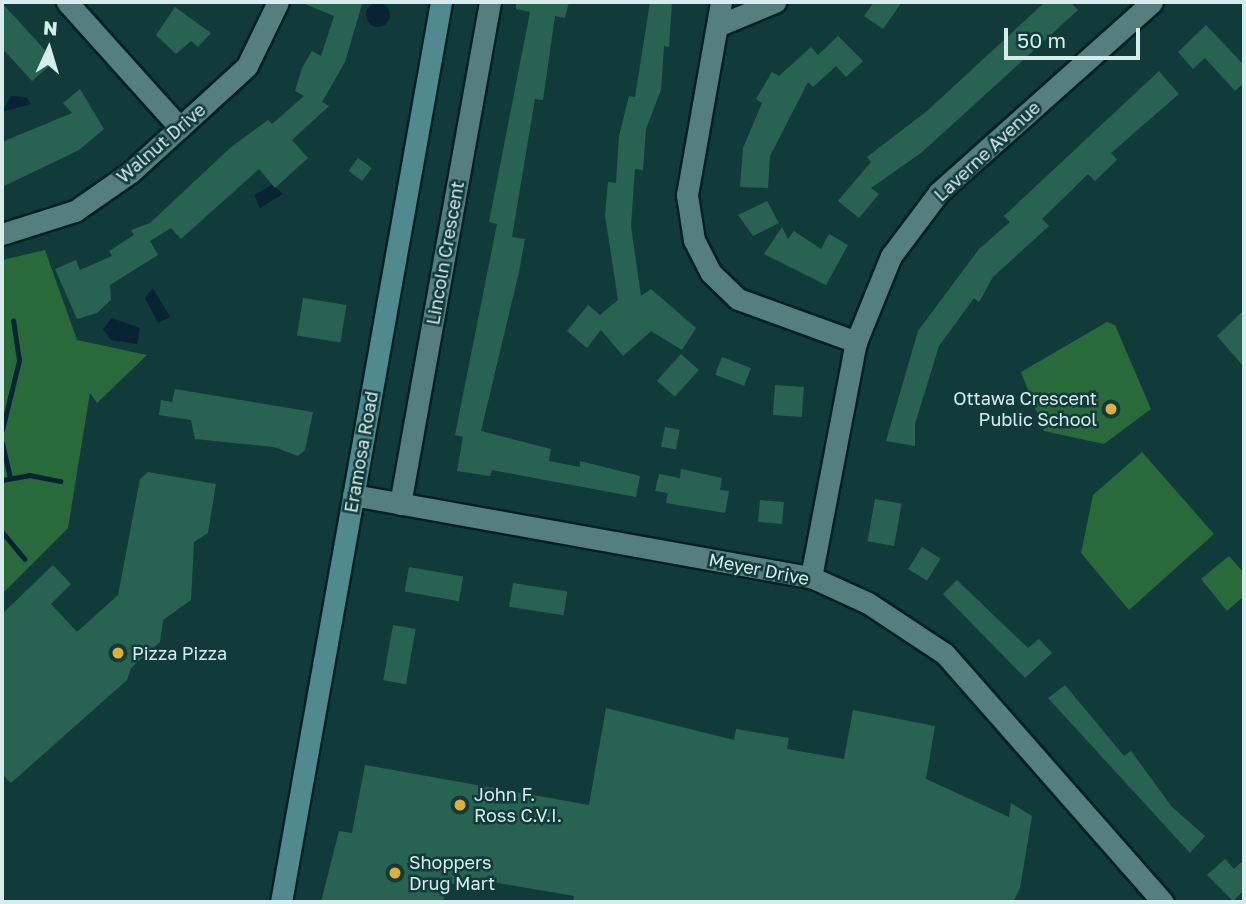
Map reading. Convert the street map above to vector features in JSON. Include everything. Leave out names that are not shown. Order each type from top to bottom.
[{"type":"main road","name":"Eramosa Road","points":[[281,902],[441,2]]},
{"type":"street","points":[[67,2],[180,128]]},
{"type":"street","name":"Walnut Drive","points":[[2,234],[75,211],[180,128],[247,66],[278,2]]},
{"type":"street","name":"Lincoln Crescent","points":[[400,504],[490,2]]},
{"type":"street","points":[[721,2],[687,195],[702,259],[750,305],[856,342]]},
{"type":"street","points":[[717,26],[775,2]]},
{"type":"street","name":"Laverne Avenue","points":[[811,578],[856,342],[891,256],[939,192],[1152,2]]},
{"type":"street","name":"Meyer Drive","points":[[353,495],[811,578],[901,622],[945,654],[1163,902]]},
{"type":"green space","points":[[45,250],[77,340],[147,355],[97,403],[90,393],[68,528],[2,594],[2,260]]},
{"type":"green space","points":[[1107,322],[1115,325],[1151,409],[1104,444],[1044,431],[1021,372]]},
{"type":"green space","points":[[1142,452],[1214,534],[1129,610],[1081,553],[1093,495]]},
{"type":"green space","points":[[1229,556],[1244,573],[1244,596],[1227,611],[1201,579]]},
{"type":"water","points":[[378,3],[386,7],[390,15],[386,23],[378,27],[370,23],[366,15],[370,7]]},
{"type":"water","points":[[11,96],[26,97],[31,104],[2,112]]},
{"type":"water","points":[[273,184],[283,194],[260,208],[254,195]]},
{"type":"water","points":[[153,288],[170,317],[158,323],[145,298]]},
{"type":"water","points":[[112,318],[140,328],[137,344],[111,340],[103,329]]},
{"type":"building","points":[[300,2],[362,4],[345,62],[322,102],[329,106],[292,140],[308,158],[275,188],[259,169],[181,239],[171,228],[150,241],[158,255],[110,285],[111,300],[97,313],[77,319],[55,269],[76,260],[80,270],[112,256],[109,251],[134,235],[131,230],[150,223],[230,148],[268,120],[272,124],[304,96],[295,91],[302,68],[312,51],[321,56],[334,16]]},
{"type":"building","points":[[516,2],[569,2],[565,18],[555,16],[543,100],[535,99],[512,237],[525,239],[481,431],[551,449],[549,461],[580,467],[580,461],[640,476],[636,497],[492,470],[490,476],[457,471],[463,437],[455,435],[497,224],[489,222],[530,12],[516,9]]},
{"type":"building","points":[[650,2],[672,2],[669,47],[664,46],[661,90],[646,129],[643,170],[635,169],[631,226],[641,296],[651,289],[696,328],[682,350],[651,331],[623,356],[601,330],[587,348],[567,331],[588,305],[600,315],[618,300],[605,215],[608,182],[616,183],[619,136],[629,96],[635,97]]},
{"type":"building","points":[[874,2],[902,2],[883,29],[864,16]]},
{"type":"building","points":[[1045,2],[1070,2],[1078,10],[921,153],[871,188],[879,194],[859,218],[838,201],[871,162],[867,157],[927,111]]},
{"type":"building","points":[[2,3],[55,61],[32,81],[2,48]]},
{"type":"building","points":[[175,7],[211,33],[198,47],[191,41],[176,54],[156,35]]},
{"type":"building","points":[[1206,25],[1244,65],[1244,83],[1235,91],[1205,58],[1193,69],[1178,52]]},
{"type":"building","points":[[838,36],[863,61],[846,77],[836,66],[813,87],[808,82],[770,156],[768,188],[740,187],[743,148],[762,103],[756,99],[772,72],[779,76],[811,47],[818,55]]},
{"type":"building","points":[[1159,71],[1179,94],[1111,153],[1117,160],[1095,181],[1088,174],[1042,219],[1049,226],[993,277],[979,302],[974,298],[939,346],[915,424],[915,446],[886,441],[918,331],[979,249],[1010,222],[1004,216]]},
{"type":"building","points":[[80,89],[104,129],[79,150],[2,187],[2,142],[72,113],[63,103]]},
{"type":"building","points":[[358,158],[372,168],[362,181],[349,171]]},
{"type":"building","points":[[767,201],[779,223],[753,236],[738,215]]},
{"type":"building","points":[[782,227],[788,239],[794,231],[821,249],[829,234],[848,245],[826,285],[764,254]]},
{"type":"building","points":[[303,298],[346,305],[341,342],[297,336]]},
{"type":"building","points":[[1244,310],[1244,367],[1217,336]]},
{"type":"building","points":[[681,354],[699,370],[675,397],[657,381]]},
{"type":"building","points":[[722,357],[751,368],[744,386],[715,375]]},
{"type":"building","points":[[775,385],[804,387],[802,417],[773,415]]},
{"type":"building","points":[[175,389],[313,412],[305,450],[298,456],[274,447],[195,439],[191,420],[159,415],[161,400],[172,402]]},
{"type":"building","points":[[665,427],[680,430],[676,449],[661,447]]},
{"type":"building","points":[[681,469],[722,478],[720,490],[729,491],[725,513],[666,503],[668,493],[655,491],[659,474],[680,478]]},
{"type":"building","points":[[148,472],[216,484],[208,533],[194,542],[191,600],[163,620],[160,642],[131,668],[127,680],[11,783],[2,774],[2,614],[53,565],[71,584],[51,604],[77,632],[118,595],[140,479]]},
{"type":"building","points":[[875,499],[902,504],[894,546],[868,541]]},
{"type":"building","points":[[760,500],[784,502],[782,524],[758,522]]},
{"type":"building","points":[[922,547],[941,559],[927,581],[908,569]]},
{"type":"building","points":[[409,567],[463,577],[459,601],[405,592]]},
{"type":"building","points":[[957,580],[1028,648],[1039,639],[1052,653],[1025,678],[943,594]]},
{"type":"building","points":[[513,583],[567,592],[564,615],[509,607]]},
{"type":"building","points":[[393,625],[416,629],[406,684],[383,680]]},
{"type":"building","points":[[1065,685],[1124,756],[1131,751],[1172,807],[1205,836],[1190,853],[1048,698]]},
{"type":"building","name":"John F. Ross C.V.I.","points":[[606,708],[734,740],[736,729],[789,738],[787,749],[844,759],[853,710],[935,726],[926,779],[1009,817],[1011,803],[1032,816],[1020,888],[1013,902],[573,902],[574,896],[463,877],[462,885],[447,883],[443,902],[321,902],[339,831],[352,833],[365,765],[589,805]]},
{"type":"building","points":[[1225,859],[1234,869],[1244,860],[1244,890],[1233,901],[1207,875]]},
{"type":"waterway","points":[[2,430],[19,360],[13,320]]},
{"type":"waterway","points":[[2,443],[10,477]]},
{"type":"waterway","points":[[2,480],[29,475],[60,481]]},
{"type":"waterway","points":[[2,532],[25,559]]},
{"type":"place","name":"Ottawa Crescent Public School","points":[[1111,409]]},
{"type":"place","name":"Pizza Pizza","points":[[118,653]]},
{"type":"place","name":"John F. Ross C.V.I.","points":[[460,805]]},
{"type":"place","name":"Shoppers Drug Mart","points":[[395,873]]}]
